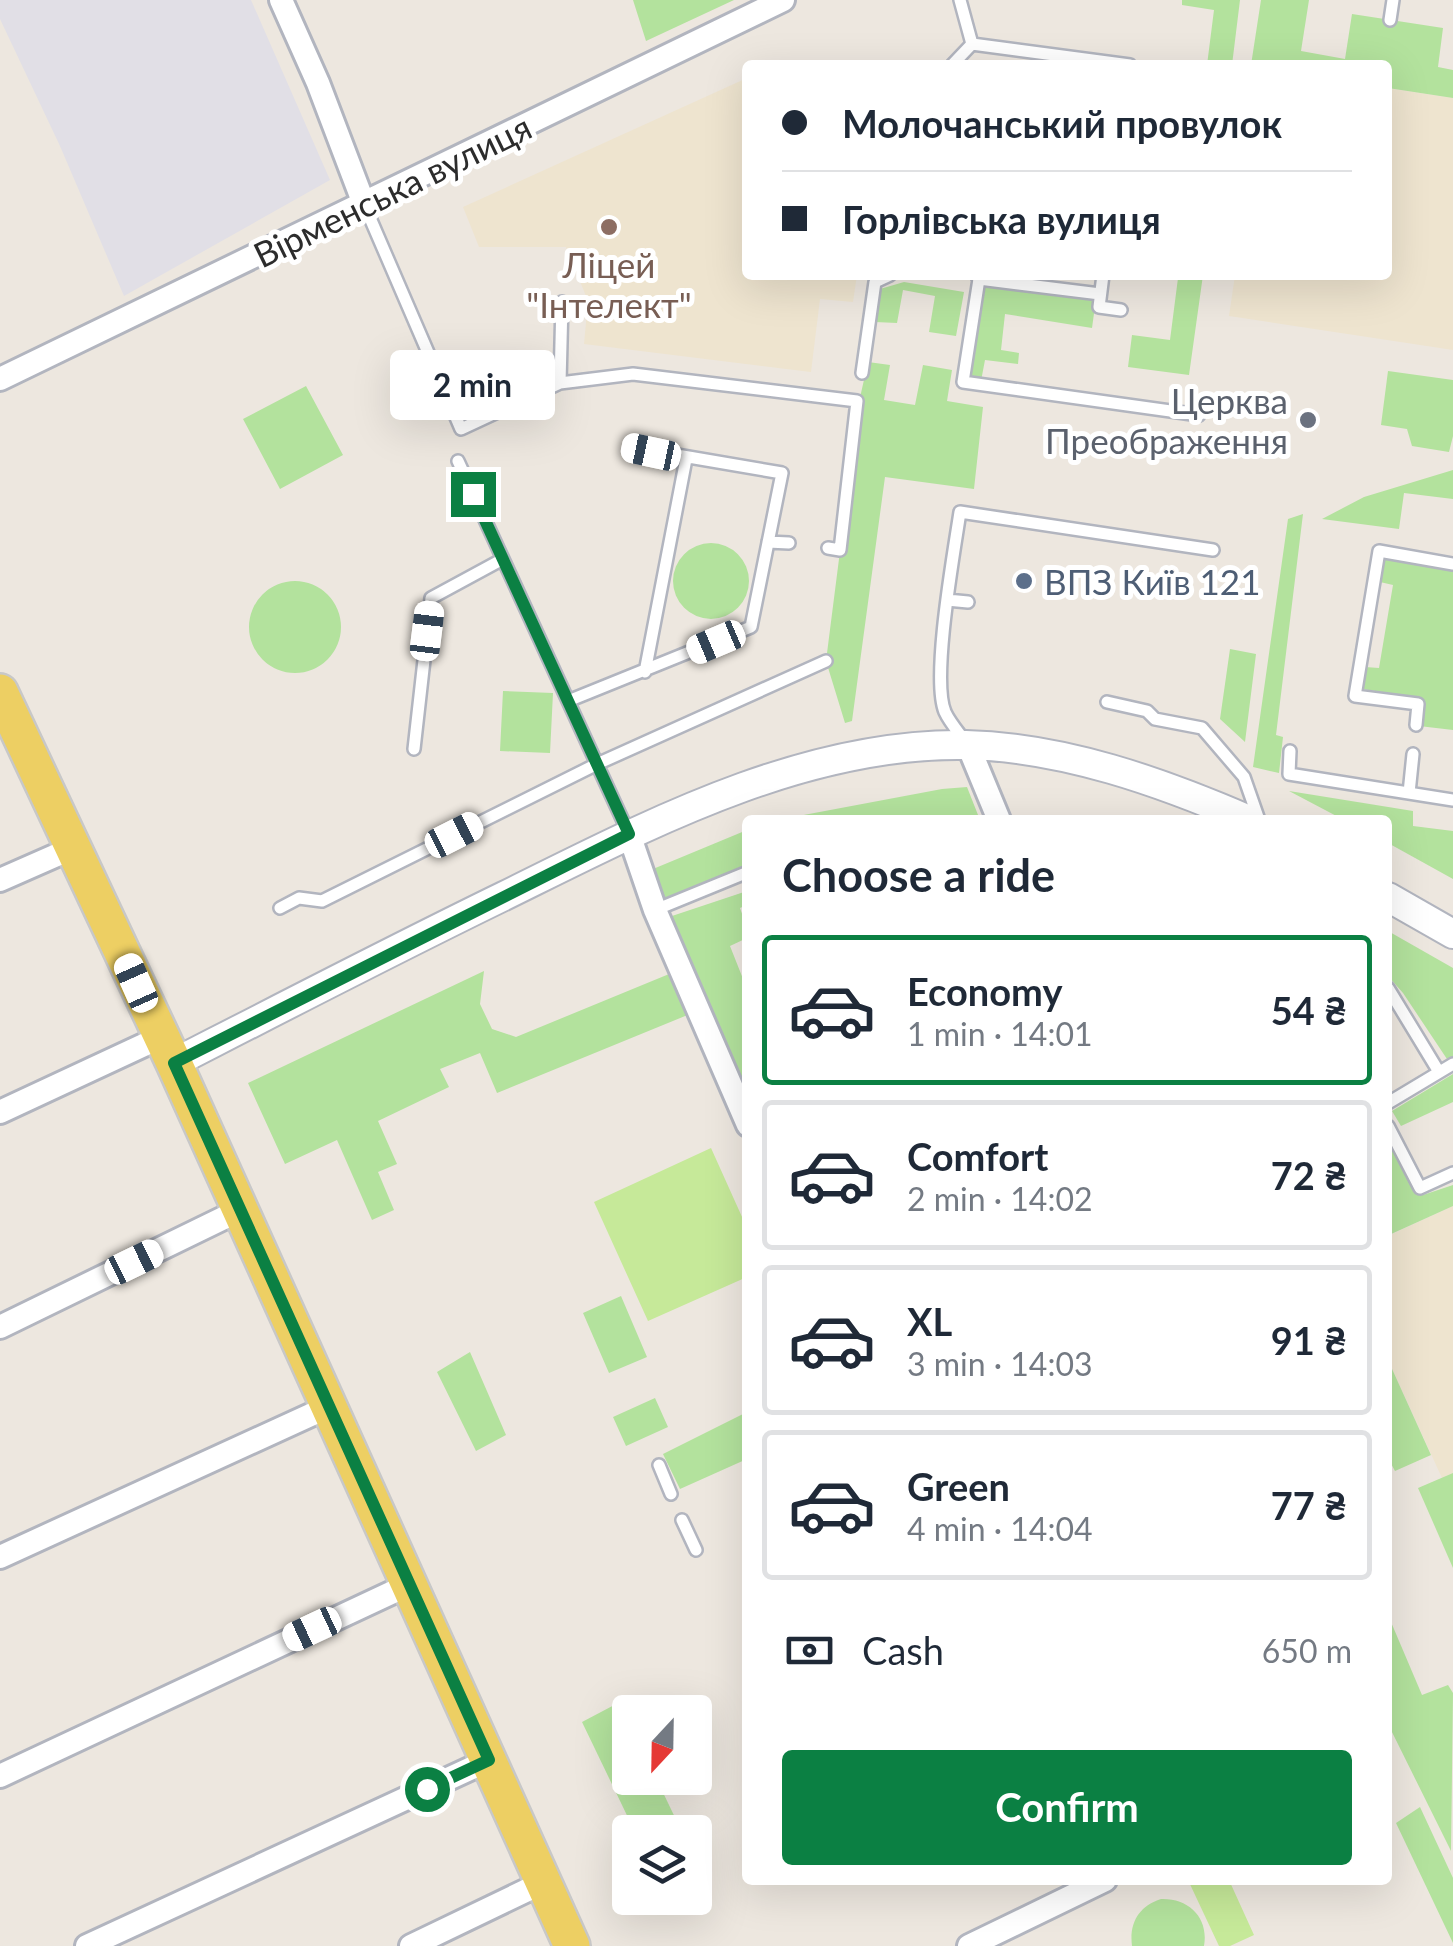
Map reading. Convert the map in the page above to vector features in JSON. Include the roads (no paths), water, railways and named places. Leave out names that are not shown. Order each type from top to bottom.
[{"type":"main road","points":[[0,692],[75,847],[572,1946]]},
{"type":"street","points":[[281,0],[364,204]]},
{"type":"street","name":"Вірменська вулиця","points":[[0,379],[364,204],[752,7],[782,0]]},
{"type":"street","points":[[968,745],[998,815]]},
{"type":"street","points":[[0,1112],[167,1050],[629,834],[726,795],[876,752],[968,745],[1014,750],[1113,770],[1237,815]]},
{"type":"street","points":[[629,834],[655,910],[742,1111]]},
{"type":"street","points":[[0,880],[75,847]]},
{"type":"street","points":[[1392,899],[1453,934]]},
{"type":"street","points":[[0,1327],[238,1211]]},
{"type":"street","points":[[0,1556],[328,1407]]},
{"type":"street","points":[[0,1776],[410,1584]]},
{"type":"street","points":[[87,1946],[489,1760]]},
{"type":"street","points":[[412,1946],[544,1882]]},
{"type":"street","points":[[970,1946],[1095,1885]]},
{"type":"lane","points":[[960,0],[972,44]]},
{"type":"lane","points":[[1390,20],[1392,0]]},
{"type":"lane","points":[[957,60],[972,44]]},
{"type":"lane","points":[[972,44],[1092,60]]},
{"type":"lane","points":[[364,204],[461,428],[560,383],[633,374],[857,401],[840,550],[828,548]]},
{"type":"lane","points":[[862,373],[875,282],[879,280]]},
{"type":"lane","points":[[978,280],[963,382],[1199,415]]},
{"type":"lane","points":[[1000,280],[1100,294]]},
{"type":"lane","points":[[1101,280],[1099,307],[1121,310]]},
{"type":"lane","points":[[560,383],[562,302]]},
{"type":"lane","points":[[568,701],[751,628],[782,473],[630,447]]},
{"type":"lane","points":[[646,672],[686,459]]},
{"type":"lane","points":[[458,461],[629,834]]},
{"type":"lane","points":[[968,745],[945,712],[940,689],[960,512],[1212,550]]},
{"type":"lane","points":[[768,542],[789,542]]},
{"type":"lane","points":[[1416,725],[1418,704],[1355,696],[1379,552],[1453,564]]},
{"type":"lane","points":[[414,749],[431,598],[503,559]]},
{"type":"lane","points":[[948,600],[968,602]]},
{"type":"lane","points":[[280,908],[299,898],[322,901],[597,764],[826,661]]},
{"type":"lane","points":[[1107,702],[1147,711],[1154,720],[1202,728],[1244,777],[1257,815]]},
{"type":"lane","points":[[1290,751],[1289,774],[1453,800]]},
{"type":"lane","points":[[1409,794],[1414,754]]},
{"type":"lane","points":[[655,910],[742,874]]},
{"type":"lane","points":[[1392,995],[1439,1072]]},
{"type":"lane","points":[[1392,1101],[1453,1064]]},
{"type":"lane","points":[[1392,1134],[1420,1188],[1453,1174]]},
{"type":"lane","points":[[659,1465],[671,1494]]},
{"type":"lane","points":[[682,1520],[696,1550]]},
{"type":"place","name":"Ліцей \"Інтелект\"","points":[[609,227]]},
{"type":"place","name":"Церква Преображення","points":[[1308,420]]},
{"type":"place","name":"ВПЗ Київ 121","points":[[1024,581]]}]
